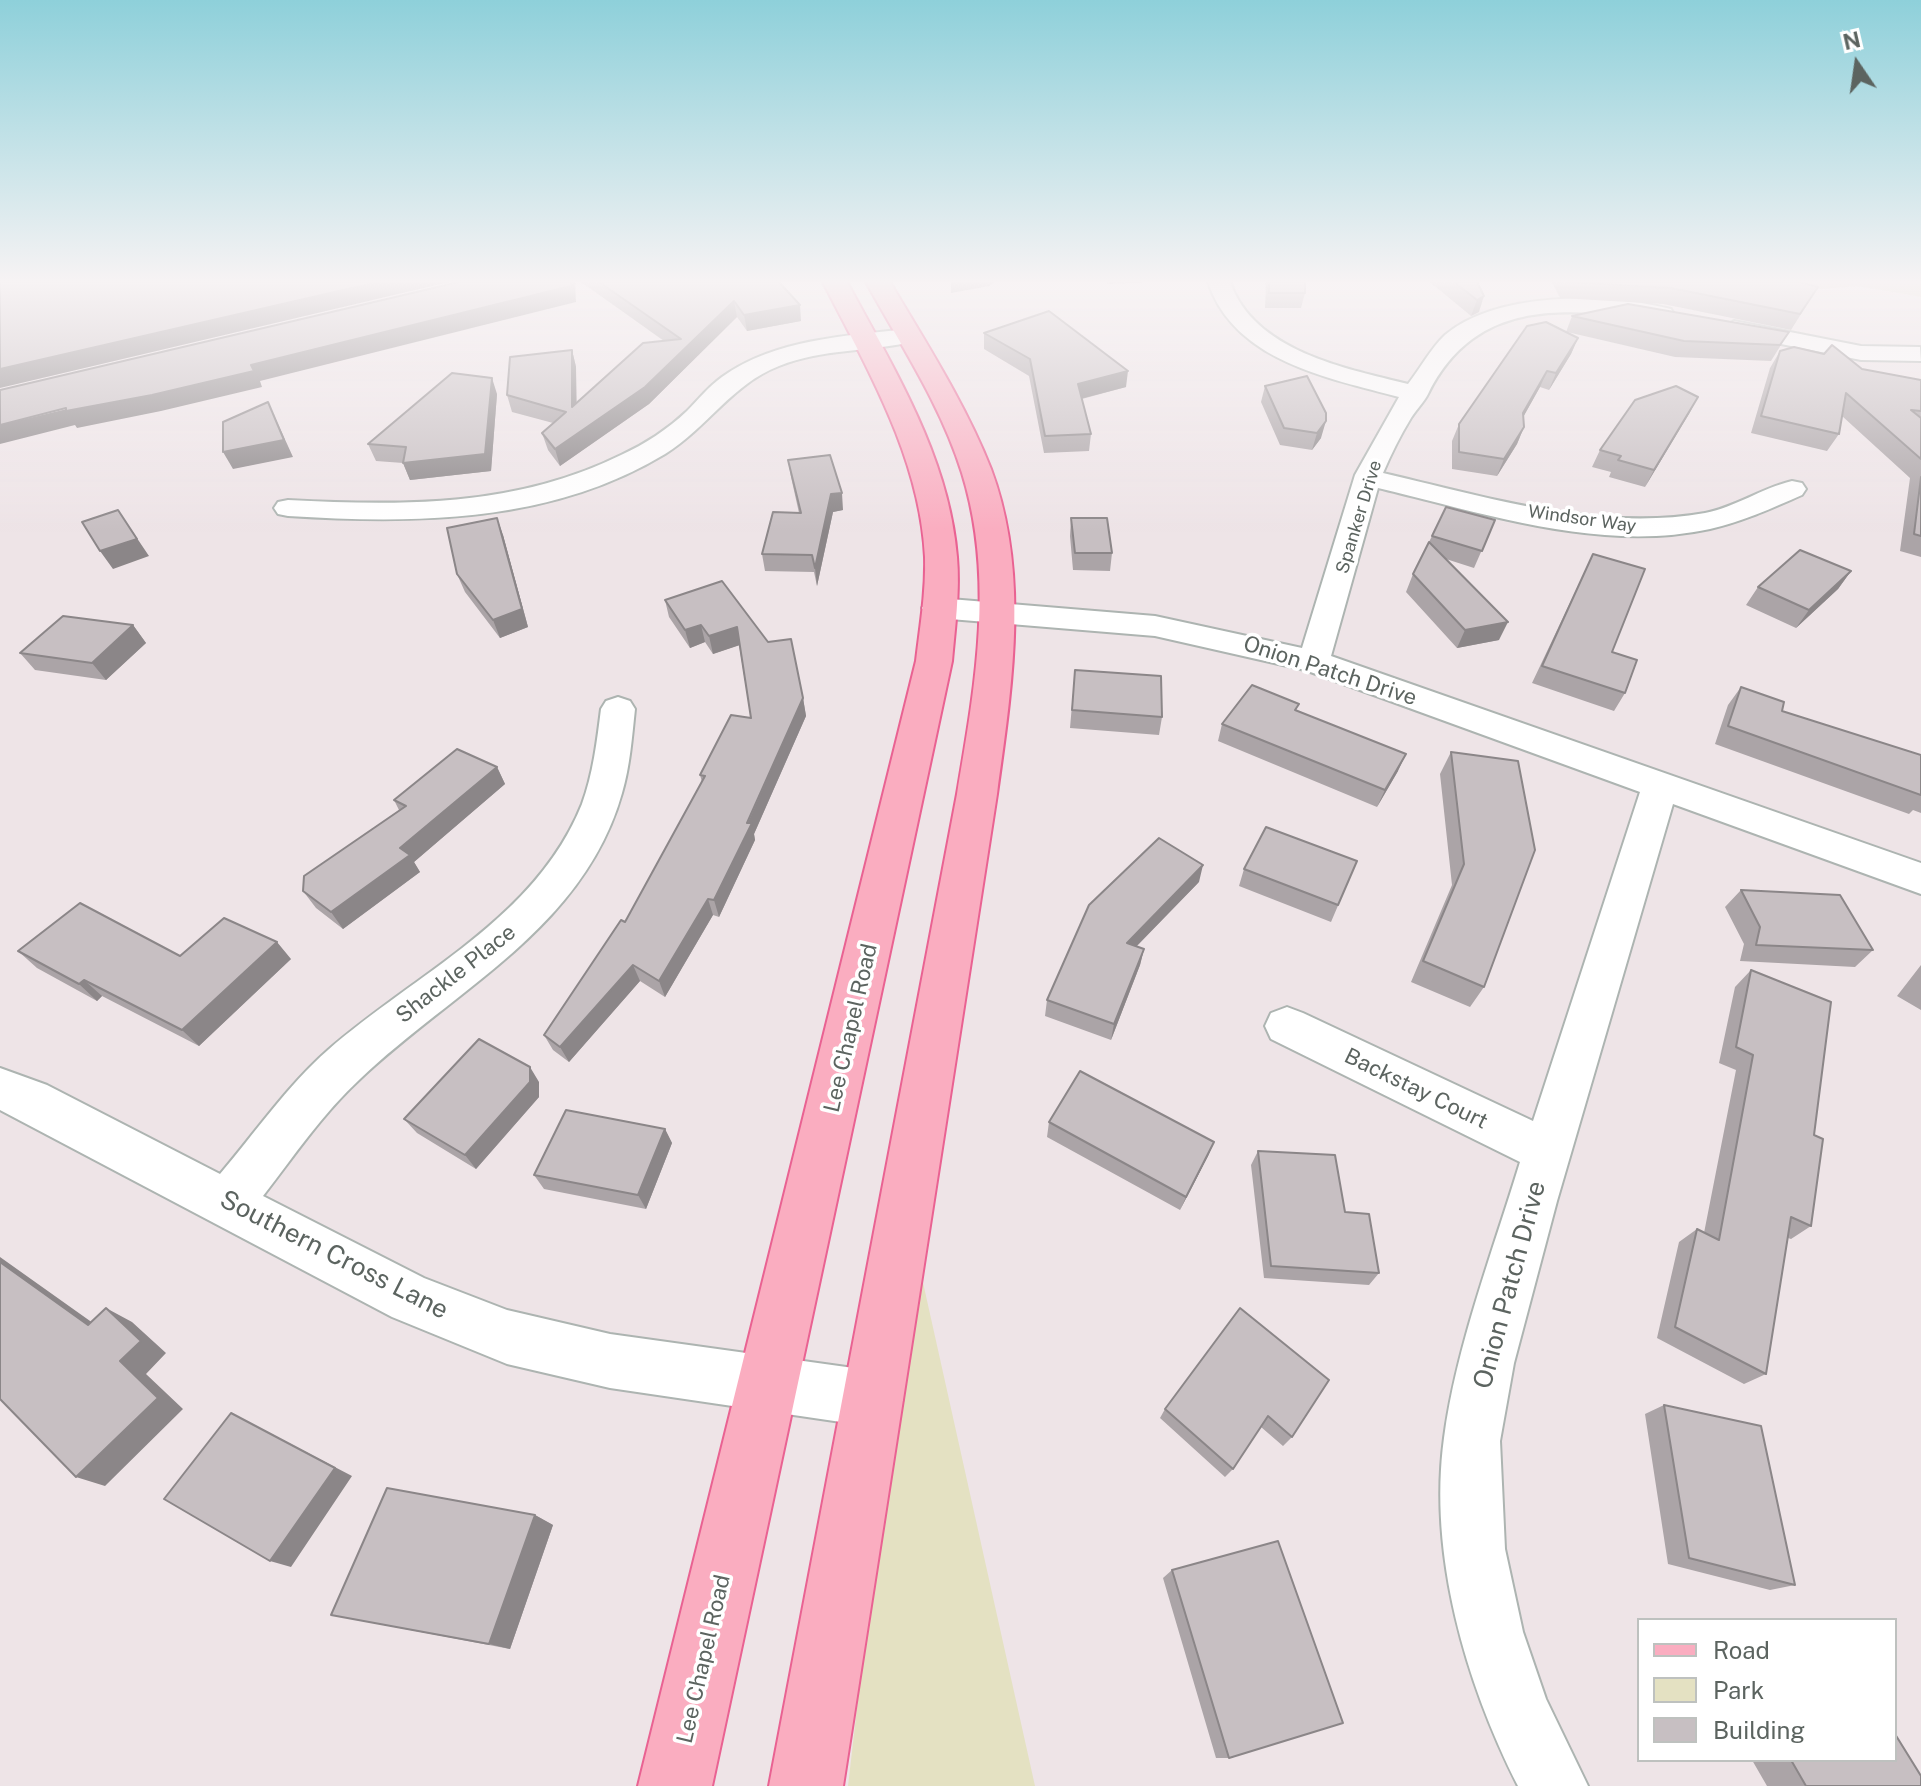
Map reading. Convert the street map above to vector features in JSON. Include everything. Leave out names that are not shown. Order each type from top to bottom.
[{"type":"main road","name":"Lee Chapel Road","points":[[675,1786],[934,661],[942,558],[930,483],[903,414],[893,365]]},
{"type":"main road","name":"Lee Chapel Road","points":[[806,1786],[875,1399],[996,671],[1000,613],[994,546],[976,470],[905,365]]},
{"type":"street","points":[[288,508],[385,515],[426,513],[473,509],[582,483],[646,453],[678,433],[728,385],[761,365]]},
{"type":"street","points":[[1317,365],[1416,394]]},
{"type":"street","name":"Spanker Drive","points":[[1313,661],[1332,615],[1380,448],[1435,365]]},
{"type":"street","name":"Windsor Way","points":[[1369,478],[1573,521],[1640,528],[1710,521],[1792,489]]},
{"type":"street","name":"Onion Patch Drive","points":[[938,608],[1155,626],[1313,661],[1921,879]]},
{"type":"street","name":"Shackle Place","points":[[228,1201],[340,1068],[398,1017],[495,948],[559,882],[585,841],[600,807],[618,709]]},
{"type":"street","name":"Onion Patch Drive","points":[[1554,1786],[1503,1668],[1477,1562],[1470,1465],[1475,1416],[1546,1151],[1576,1064],[1660,787]]},
{"type":"street","name":"Backstay Court","points":[[1287,1026],[1546,1151]]},
{"type":"street","name":"Southern Cross Lane","points":[[0,1089],[31,1100],[410,1299],[507,1337],[610,1361],[875,1399]]},
{"type":"green space","points":[[912,1233],[1035,1786],[848,1786]]},
{"type":"building","points":[[105,365],[251,365],[254,371],[152,395],[66,411],[66,408],[0,425],[0,390]]},
{"type":"building","points":[[509,365],[572,365],[572,407],[618,365],[667,365],[645,387],[555,449],[542,433],[566,412],[507,395]]},
{"type":"building","points":[[1031,365],[1121,365],[1128,371],[1078,384],[1091,434],[1045,436]]},
{"type":"building","points":[[1500,365],[1561,365],[1556,373],[1547,371],[1523,413],[1524,427],[1504,459],[1459,452],[1459,424]]},
{"type":"building","points":[[1776,365],[1857,365],[1862,369],[1921,380],[1921,411],[1911,410],[1921,418],[1921,459],[1846,393],[1839,434],[1761,416]]},
{"type":"building","points":[[452,373],[492,378],[485,454],[403,463],[406,447],[368,444]]},
{"type":"building","points":[[1307,376],[1326,413],[1326,421],[1317,433],[1284,428],[1265,386]]},
{"type":"building","points":[[1676,386],[1698,397],[1654,470],[1618,460],[1621,456],[1600,450],[1635,400]]},
{"type":"building","points":[[268,402],[284,440],[223,452],[223,422]]},
{"type":"building","points":[[830,455],[842,493],[831,494],[815,568],[812,555],[762,554],[773,512],[801,513],[788,460]]},
{"type":"building","points":[[1921,477],[1921,536],[1914,534]]},
{"type":"building","points":[[1446,507],[1495,520],[1482,551],[1432,536]]},
{"type":"building","points":[[118,510],[137,539],[100,551],[82,522]]},
{"type":"building","points":[[497,518],[522,609],[493,620],[457,574],[447,528]]},
{"type":"building","points":[[1071,518],[1107,518],[1112,553],[1075,553]]},
{"type":"building","points":[[1429,542],[1508,622],[1465,630],[1413,574]]},
{"type":"building","points":[[1800,550],[1851,571],[1809,610],[1758,587]]},
{"type":"building","points":[[1593,554],[1645,569],[1612,652],[1637,660],[1625,693],[1542,666]]},
{"type":"building","points":[[722,581],[768,642],[791,639],[803,698],[747,823],[752,823],[714,900],[708,899],[659,981],[633,965],[560,1047],[544,1035],[621,920],[625,922],[705,776],[700,775],[731,715],[751,718],[737,627],[709,636],[701,625],[685,630],[665,600]]},
{"type":"building","points":[[63,616],[133,625],[92,663],[20,653]]},
{"type":"building","points":[[1075,670],[1161,676],[1162,717],[1072,710]]},
{"type":"building","points":[[1252,685],[1299,704],[1295,710],[1406,754],[1385,790],[1222,724]]},
{"type":"building","points":[[1741,687],[1784,702],[1782,711],[1921,755],[1921,795],[1728,726]]},
{"type":"building","points":[[457,749],[497,767],[400,848],[410,855],[331,912],[303,891],[304,876],[406,806],[394,800]]},
{"type":"building","points":[[1451,752],[1518,761],[1535,850],[1484,987],[1423,961],[1464,864]]},
{"type":"building","points":[[1266,827],[1357,861],[1338,905],[1244,869]]},
{"type":"building","points":[[1159,838],[1203,865],[1127,943],[1144,949],[1114,1024],[1047,1000],[1089,905]]},
{"type":"building","points":[[1741,890],[1840,895],[1873,950],[1756,945],[1760,927]]},
{"type":"building","points":[[80,903],[180,956],[224,918],[277,942],[182,1030],[84,980],[79,984],[18,951]]},
{"type":"building","points":[[1751,970],[1831,1002],[1814,1135],[1823,1139],[1811,1226],[1791,1217],[1766,1374],[1675,1327],[1697,1229],[1719,1240],[1753,1055],[1736,1047]]},
{"type":"building","points":[[479,1039],[530,1067],[530,1082],[465,1155],[404,1119]]},
{"type":"building","points":[[1080,1071],[1214,1142],[1186,1197],[1049,1122]]},
{"type":"building","points":[[566,1110],[665,1129],[638,1195],[534,1175]]},
{"type":"building","points":[[1258,1151],[1335,1155],[1345,1212],[1369,1214],[1379,1273],[1271,1266]]},
{"type":"building","points":[[0,1262],[88,1325],[106,1308],[141,1341],[120,1361],[158,1398],[76,1477],[0,1399]]},
{"type":"building","points":[[1240,1308],[1329,1380],[1292,1437],[1268,1416],[1233,1469],[1165,1409]]},
{"type":"building","points":[[1664,1405],[1761,1426],[1795,1585],[1689,1558]]},
{"type":"building","points":[[231,1413],[335,1468],[270,1561],[164,1499]]},
{"type":"building","points":[[387,1488],[535,1515],[489,1644],[331,1615]]},
{"type":"building","points":[[1278,1541],[1343,1723],[1229,1758],[1172,1570]]},
{"type":"building","points":[[1897,1737],[1921,1776],[1921,1786],[1806,1786],[1792,1762],[1897,1762]]}]
